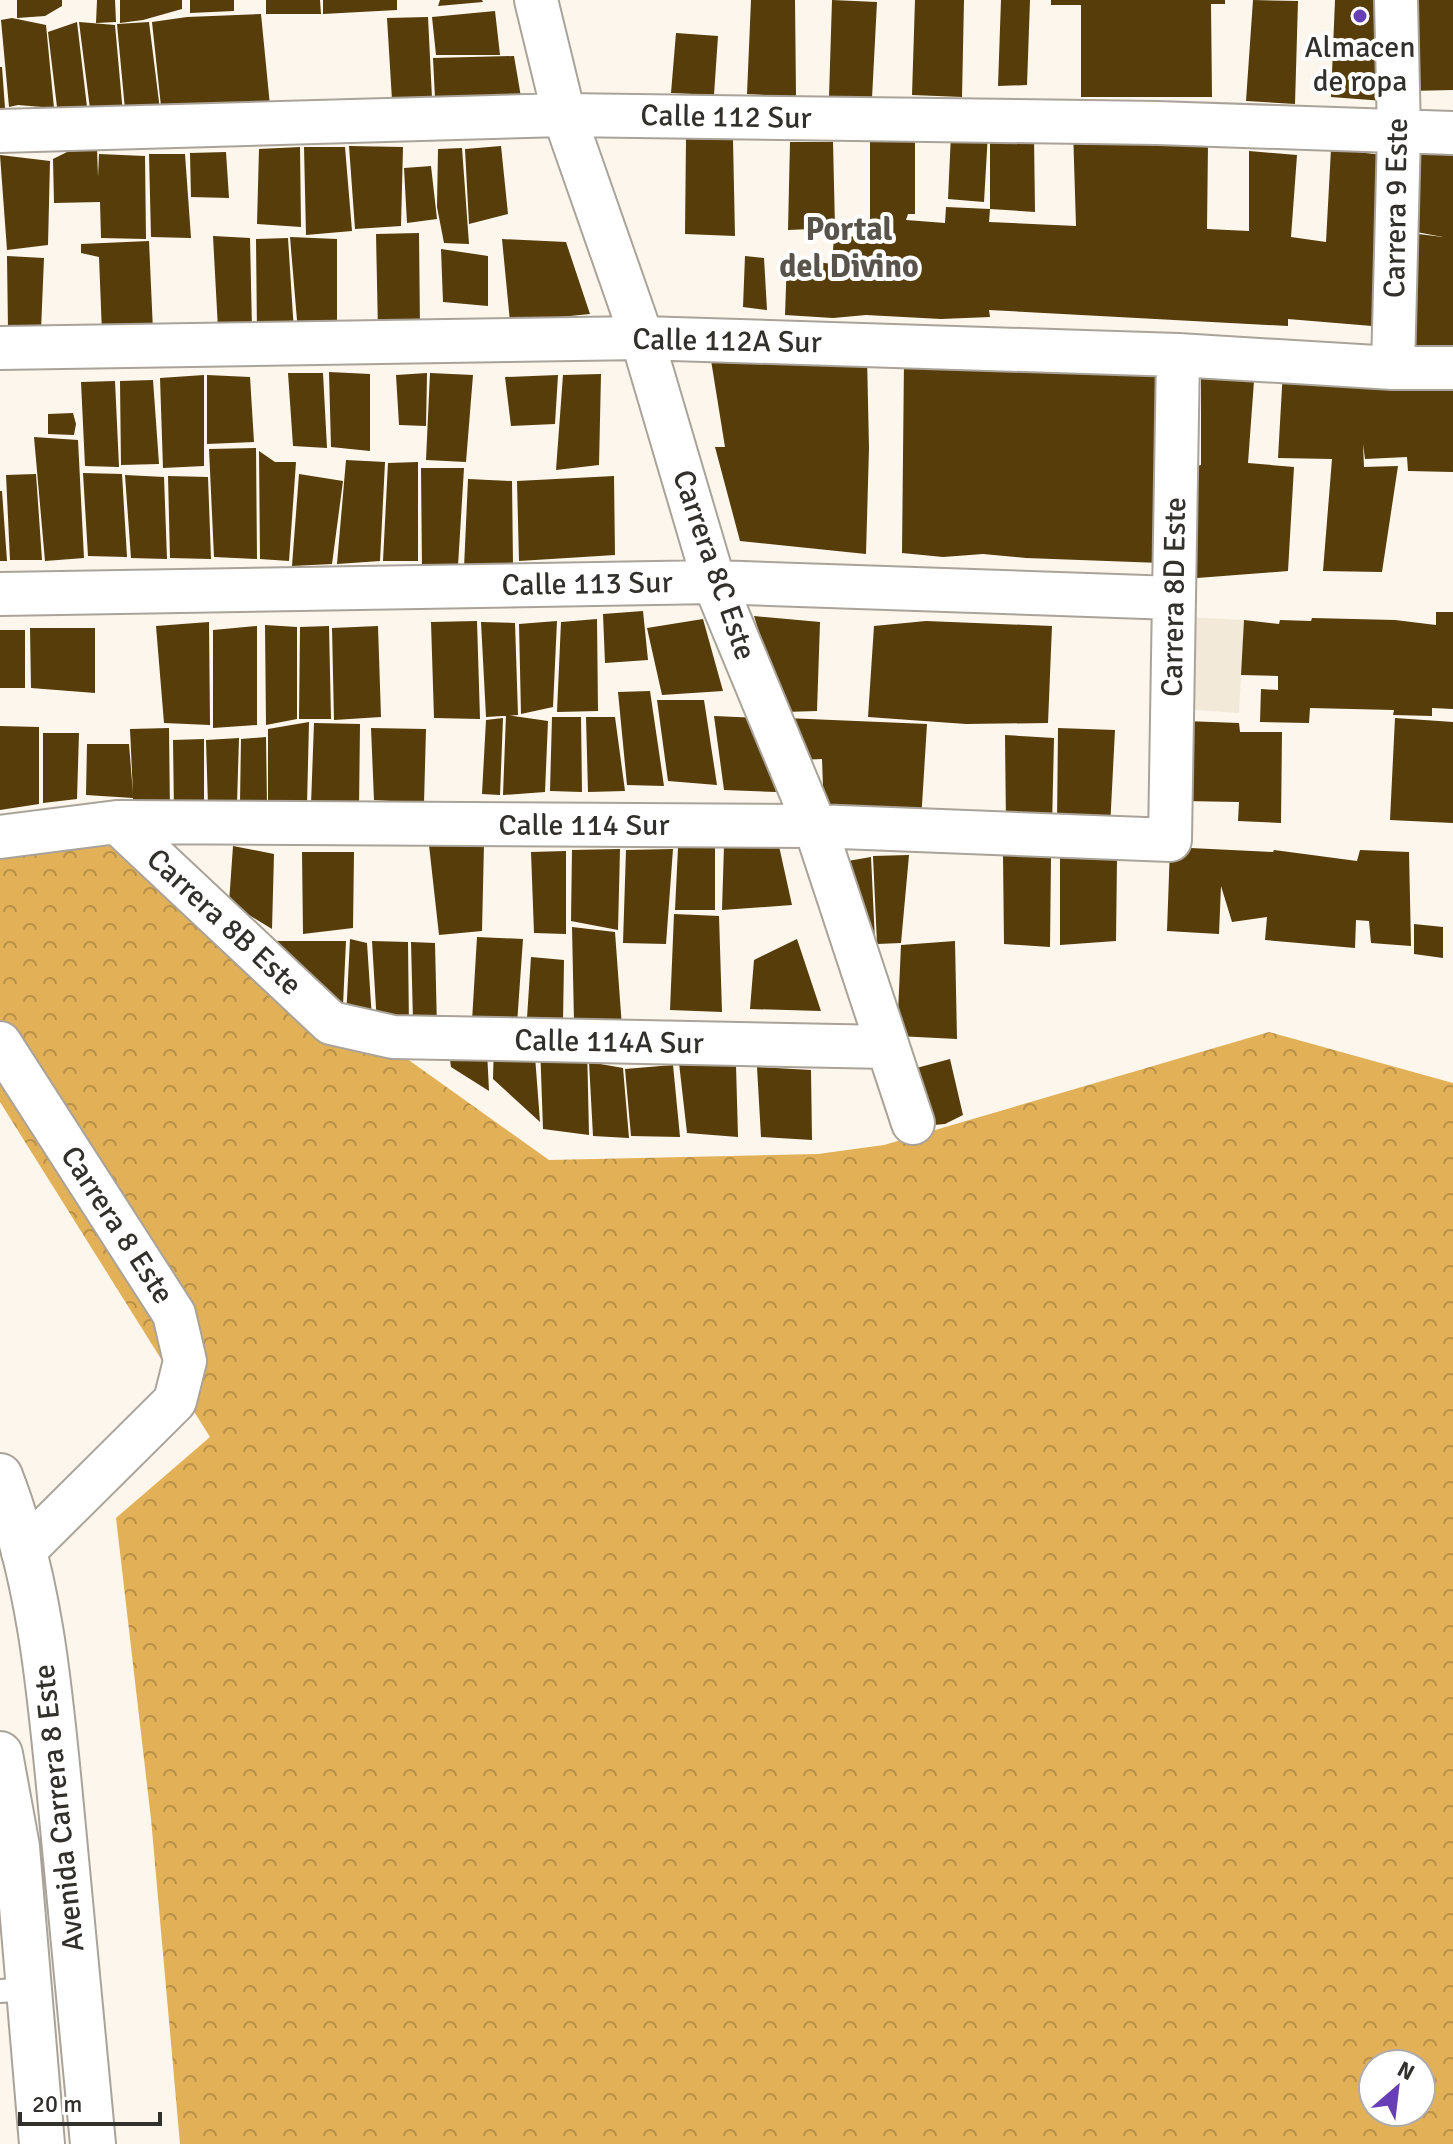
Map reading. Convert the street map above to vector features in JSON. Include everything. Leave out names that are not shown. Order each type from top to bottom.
[{"type":"highway","name":"Avenida Carrera 8 Este","points":[[0,1476],[36,1605],[53,1730],[93,2144]]},
{"type":"highway","name":"Avenida Carrera 8 Este","points":[[0,1754],[17,1847],[14,1990],[42,2144]]},
{"type":"street","name":"Carrera 8C Este","points":[[536,0],[564,115],[642,338],[714,582],[815,826],[913,1123]]},
{"type":"street","name":"Carrera 9 Este","points":[[1393,368],[1399,133],[1396,0]]},
{"type":"street","name":"Calle 112 Sur","points":[[0,131],[564,115],[1157,123],[1453,133]]},
{"type":"street","name":"Calle 112A Sur","points":[[0,348],[642,338],[1178,355],[1393,368],[1453,368]]},
{"type":"street","name":"Carrera 8D Este","points":[[1170,840],[1178,355]]},
{"type":"street","name":"Calle 113 Sur","points":[[0,594],[714,582],[1174,598]]},
{"type":"street","name":"Calle 114 Sur","points":[[0,837],[117,822],[815,826],[1170,840]]},
{"type":"street","name":"Carrera 8B Este","points":[[117,822],[331,1023]]},
{"type":"street","name":"Calle 114A Sur","points":[[331,1023],[393,1037],[888,1047]]},
{"type":"street","name":"Carrera 8 Este","points":[[0,1043],[174,1314],[185,1361],[175,1401],[23,1552]]},
{"type":"shaded area","points":[[1188,617],[1244,620],[1239,713],[1182,709]]},
{"type":"green space","points":[[0,833],[105,835],[253,949],[549,1160],[818,1154],[884,1145],[1269,1032],[1453,1083],[1453,2144],[180,2144],[151,1819],[116,1518],[210,1437],[0,1102]]},
{"type":"building","points":[[17,0],[62,0],[62,6],[45,16],[17,18]]},
{"type":"building","points":[[97,0],[115,0],[116,22],[96,23]]},
{"type":"building","points":[[120,0],[182,0],[182,9],[120,23]]},
{"type":"building","points":[[190,0],[234,0],[234,11],[190,13]]},
{"type":"building","points":[[266,0],[320,0],[321,14],[266,14]]},
{"type":"building","points":[[323,0],[397,0],[397,10],[323,14]]},
{"type":"building","points":[[440,0],[482,0],[483,2],[438,6]]},
{"type":"building","points":[[751,0],[795,0],[796,97],[747,94]]},
{"type":"building","points":[[832,0],[877,2],[872,98],[829,97]]},
{"type":"building","points":[[915,0],[964,0],[962,97],[912,95]]},
{"type":"building","points":[[1001,0],[1030,0],[1027,85],[998,86]]},
{"type":"building","points":[[1051,0],[1225,0],[1225,4],[1211,4],[1212,97],[1081,97],[1081,5],[1051,5]]},
{"type":"building","points":[[1253,0],[1298,1],[1295,104],[1246,101]]},
{"type":"building","points":[[1335,0],[1386,0],[1384,101],[1331,97]]},
{"type":"building","points":[[1406,0],[1453,0],[1453,90],[1408,91]]},
{"type":"building","points":[[495,11],[500,55],[436,55],[432,17]]},
{"type":"building","points":[[261,14],[271,116],[163,125],[152,22],[187,17]]},
{"type":"building","points":[[428,17],[432,98],[392,100],[387,18]]},
{"type":"building","points":[[12,18],[46,25],[54,108],[9,107],[1,20]]},
{"type":"building","points":[[77,22],[89,124],[57,107],[48,32]]},
{"type":"building","points":[[79,22],[115,25],[124,125],[90,109]]},
{"type":"building","points":[[149,22],[161,118],[126,120],[117,24]]},
{"type":"building","points":[[676,33],[718,36],[714,95],[671,93]]},
{"type":"building","points":[[514,56],[521,97],[435,98],[433,58]]},
{"type":"building","points":[[2,67],[5,108],[0,108]]},
{"type":"building","points":[[1073,129],[1208,144],[1207,229],[1249,231],[1249,151],[1297,155],[1291,237],[1326,242],[1331,149],[1383,155],[1372,326],[1288,319],[1288,326],[989,310],[990,317],[941,319],[785,315],[787,258],[832,264],[834,237],[870,236],[870,135],[915,138],[915,214],[908,214],[906,220],[945,223],[946,207],[990,209],[989,222],[1076,226]]},
{"type":"building","points":[[988,133],[984,202],[948,199],[951,134]]},
{"type":"building","points":[[990,136],[1034,136],[1035,212],[990,209]]},
{"type":"building","points":[[686,139],[733,140],[735,236],[685,234]]},
{"type":"building","points":[[1406,139],[1453,139],[1453,347],[1409,346],[1410,233],[1443,237],[1406,230]]},
{"type":"building","points":[[790,142],[833,142],[835,228],[788,230]]},
{"type":"building","points":[[349,146],[403,147],[401,226],[355,229]]},
{"type":"building","points":[[501,146],[508,214],[469,224],[465,149]]},
{"type":"building","points":[[300,147],[301,227],[257,224],[259,149]]},
{"type":"building","points":[[304,147],[345,147],[352,231],[306,235]]},
{"type":"building","points":[[462,148],[469,244],[444,243],[437,207],[438,149]]},
{"type":"building","points":[[97,149],[98,177],[99,154],[145,156],[146,239],[101,238],[100,202],[54,203],[53,159],[67,152]]},
{"type":"building","points":[[226,152],[229,198],[191,197],[190,153]]},
{"type":"building","points":[[149,154],[185,154],[191,238],[151,237]]},
{"type":"building","points":[[0,155],[50,161],[48,245],[7,250]]},
{"type":"building","points":[[431,166],[437,219],[407,223],[404,168]]},
{"type":"building","points":[[419,233],[420,330],[378,331],[376,234]]},
{"type":"building","points":[[213,236],[250,238],[252,329],[218,329]]},
{"type":"building","points":[[290,237],[337,239],[337,330],[298,332]]},
{"type":"building","points":[[288,238],[294,332],[257,333],[256,239]]},
{"type":"building","points":[[502,239],[566,242],[590,314],[510,322]]},
{"type":"building","points":[[149,241],[153,331],[102,333],[99,257],[81,253],[81,244]]},
{"type":"building","points":[[441,249],[488,256],[488,306],[443,302]]},
{"type":"building","points":[[7,256],[44,258],[41,330],[8,330]]},
{"type":"building","points":[[745,256],[764,258],[767,310],[743,307]]},
{"type":"building","points":[[710,354],[867,357],[869,448],[866,554],[740,541],[715,447],[725,447]]},
{"type":"building","points":[[904,361],[1166,370],[1161,563],[983,554],[943,557],[902,553]]},
{"type":"building","points":[[1283,370],[1453,385],[1453,472],[1408,471],[1407,457],[1365,459],[1363,444],[1364,467],[1398,466],[1382,572],[1323,571],[1332,459],[1278,458]]},
{"type":"building","points":[[329,372],[370,374],[370,451],[331,447]]},
{"type":"building","points":[[288,373],[323,373],[327,448],[293,446]]},
{"type":"building","points":[[427,373],[426,426],[399,425],[396,375]]},
{"type":"building","points":[[430,373],[473,375],[466,462],[426,460]]},
{"type":"building","points":[[601,374],[599,465],[556,470],[563,375]]},
{"type":"building","points":[[204,375],[204,466],[163,468],[160,378]]},
{"type":"building","points":[[207,375],[250,377],[254,442],[207,444]]},
{"type":"building","points":[[558,375],[555,424],[511,426],[505,377]]},
{"type":"building","points":[[1201,378],[1254,381],[1248,463],[1294,467],[1288,571],[1197,578]]},
{"type":"building","points":[[153,380],[159,464],[121,465],[120,381]]},
{"type":"building","points":[[115,381],[119,467],[85,466],[81,382]]},
{"type":"building","points":[[73,413],[76,424],[74,435],[48,434],[48,414]]},
{"type":"building","points":[[34,437],[78,440],[84,558],[45,561]]},
{"type":"building","points":[[256,448],[257,559],[214,557],[209,449]]},
{"type":"building","points":[[259,451],[275,462],[296,462],[289,561],[260,559]]},
{"type":"building","points":[[346,460],[385,462],[380,561],[337,564]]},
{"type":"building","points":[[418,462],[418,561],[383,561],[388,463]]},
{"type":"building","points":[[421,468],[464,468],[458,566],[422,570]]},
{"type":"building","points":[[83,473],[122,474],[127,557],[88,556]]},
{"type":"building","points":[[36,474],[42,560],[10,560],[6,475]]},
{"type":"building","points":[[299,474],[343,481],[332,564],[292,566]]},
{"type":"building","points":[[125,475],[164,477],[167,559],[131,558]]},
{"type":"building","points":[[168,476],[208,477],[211,559],[170,558]]},
{"type":"building","points":[[614,476],[615,555],[519,561],[517,481]]},
{"type":"building","points":[[468,479],[512,481],[513,565],[464,568]]},
{"type":"building","points":[[2,491],[7,561],[0,561]]},
{"type":"building","points":[[643,611],[648,660],[605,663],[603,614]]},
{"type":"building","points":[[1436,612],[1453,612],[1453,709],[1432,708],[1432,716],[1393,715],[1394,710],[1310,708],[1309,723],[1260,722],[1261,689],[1278,690],[1278,676],[1241,675],[1244,620],[1279,624],[1280,620],[1311,621],[1312,618],[1395,620],[1436,625]]},
{"type":"building","points":[[754,616],[820,622],[817,711],[784,712]]},
{"type":"building","points":[[597,619],[598,711],[557,712],[561,622]]},
{"type":"building","points":[[703,619],[723,691],[662,695],[647,628]]},
{"type":"building","points":[[477,621],[480,719],[434,718],[431,622]]},
{"type":"building","points":[[557,621],[553,707],[521,714],[519,624]]},
{"type":"building","points":[[926,621],[1052,626],[1048,723],[966,724],[868,717],[874,626]]},
{"type":"building","points":[[209,622],[210,725],[164,723],[156,626]]},
{"type":"building","points":[[481,622],[515,623],[518,715],[486,717]]},
{"type":"building","points":[[265,625],[297,627],[297,719],[266,725]]},
{"type":"building","points":[[257,626],[257,725],[213,728],[213,630]]},
{"type":"building","points":[[329,626],[331,719],[299,719],[300,627]]},
{"type":"building","points":[[378,626],[381,717],[334,720],[332,628]]},
{"type":"building","points":[[30,628],[95,628],[95,693],[31,688]]},
{"type":"building","points":[[0,630],[25,630],[25,688],[0,688]]},
{"type":"building","points":[[650,691],[664,786],[627,785],[618,692]]},
{"type":"building","points":[[657,700],[704,700],[717,785],[668,781]]},
{"type":"building","points":[[506,715],[548,721],[545,792],[503,795]]},
{"type":"building","points":[[714,716],[759,718],[776,792],[724,790]]},
{"type":"building","points":[[552,717],[581,717],[582,792],[550,791]]},
{"type":"building","points":[[586,717],[615,717],[625,791],[588,792]]},
{"type":"building","points":[[503,718],[500,795],[482,794],[486,720]]},
{"type":"building","points":[[785,718],[927,724],[921,821],[824,815],[822,759],[798,760]]},
{"type":"building","points":[[1395,718],[1453,722],[1453,823],[1390,820]]},
{"type":"building","points":[[1185,721],[1239,723],[1240,732],[1282,732],[1281,823],[1238,821],[1239,802],[1184,801]]},
{"type":"building","points":[[309,722],[307,805],[268,803],[268,729]]},
{"type":"building","points":[[314,723],[360,724],[359,808],[311,805]]},
{"type":"building","points":[[0,726],[39,727],[39,804],[0,810]]},
{"type":"building","points":[[169,728],[170,815],[134,814],[133,798],[86,795],[87,744],[129,744],[133,794],[130,729]]},
{"type":"building","points":[[371,728],[426,729],[424,803],[374,800]]},
{"type":"building","points":[[1058,728],[1115,730],[1110,828],[1057,826]]},
{"type":"building","points":[[43,733],[79,733],[77,799],[43,803]]},
{"type":"building","points":[[1005,735],[1054,738],[1052,827],[1006,825]]},
{"type":"building","points":[[266,737],[267,804],[240,803],[241,739]]},
{"type":"building","points":[[239,738],[237,804],[208,805],[206,740]]},
{"type":"building","points":[[204,739],[204,812],[174,812],[173,740]]},
{"type":"building","points":[[777,837],[792,905],[722,910],[724,846]]},
{"type":"building","points":[[484,843],[482,931],[439,935],[429,845]]},
{"type":"building","points":[[715,844],[715,910],[675,910],[678,848]]},
{"type":"building","points":[[233,846],[274,854],[272,929],[229,903]]},
{"type":"building","points":[[1170,847],[1274,850],[1357,861],[1360,850],[1409,852],[1411,946],[1371,943],[1369,921],[1356,920],[1355,948],[1265,940],[1267,917],[1232,922],[1221,886],[1219,934],[1167,931]]},
{"type":"building","points":[[620,849],[618,930],[571,921],[572,850]]},
{"type":"building","points":[[673,849],[666,944],[623,943],[626,850]]},
{"type":"building","points":[[566,851],[566,934],[534,933],[531,852]]},
{"type":"building","points":[[302,852],[354,852],[353,928],[303,934]]},
{"type":"building","points":[[909,855],[901,943],[877,944],[873,856]]},
{"type":"building","points":[[1003,855],[1051,858],[1050,947],[1004,944]]},
{"type":"building","points":[[1060,855],[1117,858],[1116,941],[1060,945]]},
{"type":"building","points":[[871,857],[875,941],[830,864]]},
{"type":"building","points":[[674,914],[719,916],[722,1012],[670,1010]]},
{"type":"building","points":[[1414,924],[1443,927],[1443,958],[1414,954]]},
{"type":"building","points":[[572,927],[615,932],[622,1027],[574,1021]]},
{"type":"building","points":[[477,937],[523,939],[517,1024],[472,1021]]},
{"type":"building","points":[[350,939],[367,943],[372,1019],[346,1019]]},
{"type":"building","points":[[797,939],[821,1011],[750,1009],[754,960]]},
{"type":"building","points":[[267,941],[346,941],[343,1005],[326,997]]},
{"type":"building","points":[[372,941],[408,942],[409,1028],[377,1024]]},
{"type":"building","points":[[955,941],[957,1039],[897,1036],[901,945]]},
{"type":"building","points":[[411,942],[435,943],[437,1028],[413,1021]]},
{"type":"building","points":[[531,957],[564,960],[563,1022],[527,1018]]},
{"type":"building","points":[[494,1041],[534,1043],[540,1122],[493,1079]]},
{"type":"building","points":[[540,1044],[587,1045],[589,1135],[543,1129]]},
{"type":"building","points":[[448,1045],[487,1051],[489,1091],[451,1067]]},
{"type":"building","points":[[950,1059],[963,1115],[945,1124],[923,1126],[909,1070]]},
{"type":"building","points":[[589,1062],[623,1068],[629,1138],[593,1136]]},
{"type":"building","points":[[679,1063],[736,1065],[738,1137],[687,1133]]},
{"type":"building","points":[[673,1065],[680,1137],[631,1136],[625,1069]]},
{"type":"building","points":[[757,1067],[811,1070],[812,1140],[761,1137]]},
{"type":"place","name":"Almacen de ropa","points":[[1360,16]]},
{"type":"district","name":"Portal del Divino","points":[[849,248]]}]
